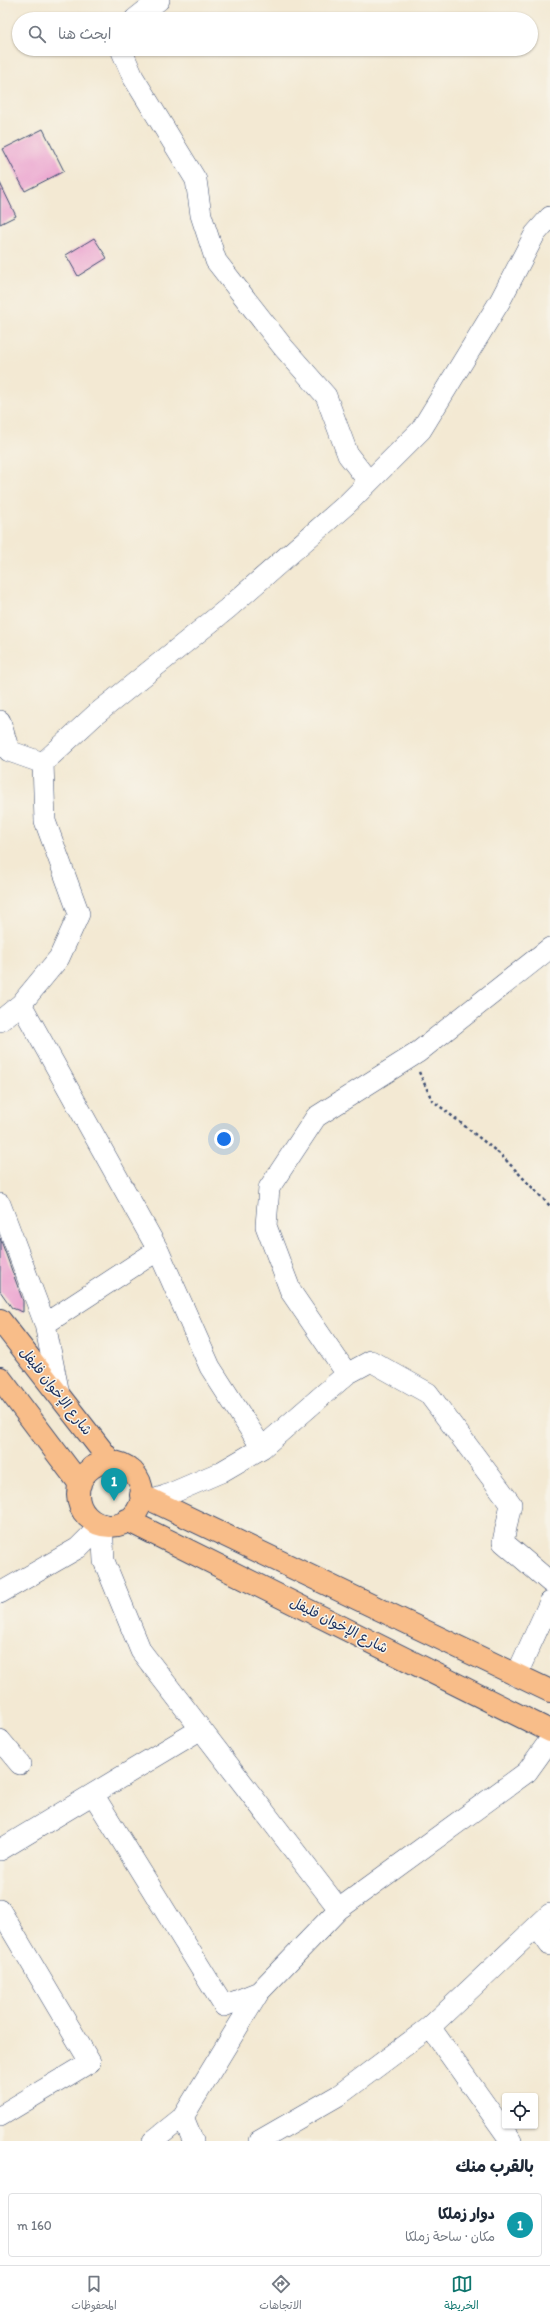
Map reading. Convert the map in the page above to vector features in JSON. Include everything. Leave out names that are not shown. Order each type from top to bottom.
[{"type":"main road","name":"شارع الإخوان فليفل","points":[[0,1320],[111,1462]]},
{"type":"main road","points":[[0,1378],[80,1484]]},
{"type":"main road","points":[[111,1462],[130,1469],[136,1476],[146,1498],[127,1520],[111,1525],[94,1521],[82,1509],[78,1492],[84,1474],[92,1467],[101,1463],[111,1462]]},
{"type":"main road","name":"شارع الإخوان فليفل","points":[[146,1498],[550,1691]]},
{"type":"main road","name":"شارع الإخوان فليفل","points":[[127,1520],[550,1731]]},
{"type":"street","points":[[144,12],[159,0]]},
{"type":"street","points":[[123,56],[133,77],[196,180],[202,215],[216,261],[283,347],[326,396],[348,454],[369,482]]},
{"type":"street","points":[[0,1021],[21,1004],[59,958],[79,914],[45,821],[43,763],[95,715],[227,609],[348,503],[421,430],[500,301],[534,234],[550,217]]},
{"type":"street","points":[[0,721],[9,752],[43,763]]},
{"type":"street","points":[[347,1374],[291,1292],[266,1226],[269,1188],[316,1117],[412,1056],[550,948]]},
{"type":"street","points":[[21,1004],[158,1250],[210,1367],[262,1448]]},
{"type":"street","points":[[0,1204],[45,1324],[59,1394]]},
{"type":"street","points":[[45,1324],[158,1250]]},
{"type":"street","points":[[146,1498],[165,1496],[221,1472],[262,1448],[347,1374],[371,1361],[428,1393],[511,1504],[503,1542],[550,1582]]},
{"type":"street","points":[[0,1593],[78,1548],[102,1524]]},
{"type":"street","points":[[102,1524],[104,1561],[141,1651],[339,1909]]},
{"type":"street","points":[[516,1676],[550,1602]]},
{"type":"street","points":[[0,1850],[201,1729]]},
{"type":"street","points":[[0,1740],[20,1764]]},
{"type":"street","points":[[153,2141],[183,2117],[259,1992],[339,1909],[527,1772],[550,1740]]},
{"type":"street","points":[[93,1794],[224,2006],[259,1992]]},
{"type":"street","points":[[0,1910],[90,2062],[0,2116]]},
{"type":"street","points":[[259,2141],[339,2095],[430,2027],[543,1921],[550,1945]]},
{"type":"street","points":[[430,2027],[511,2141]]},
{"type":"street","points":[[183,2117],[193,2141]]},
{"type":"path","points":[[412,1056],[432,1100],[501,1155],[550,1206]]},
{"type":"building","points":[[43,129],[64,171],[25,191],[3,149]]},
{"type":"building","points":[[0,183],[16,216],[0,224]]},
{"type":"building","points":[[94,238],[107,258],[78,276],[66,255]]},
{"type":"building","points":[[0,1238],[23,1301],[23,1312],[12,1308],[0,1291]]},
{"type":"place","name":"دوار زملكا","points":[[114,1501]]}]
